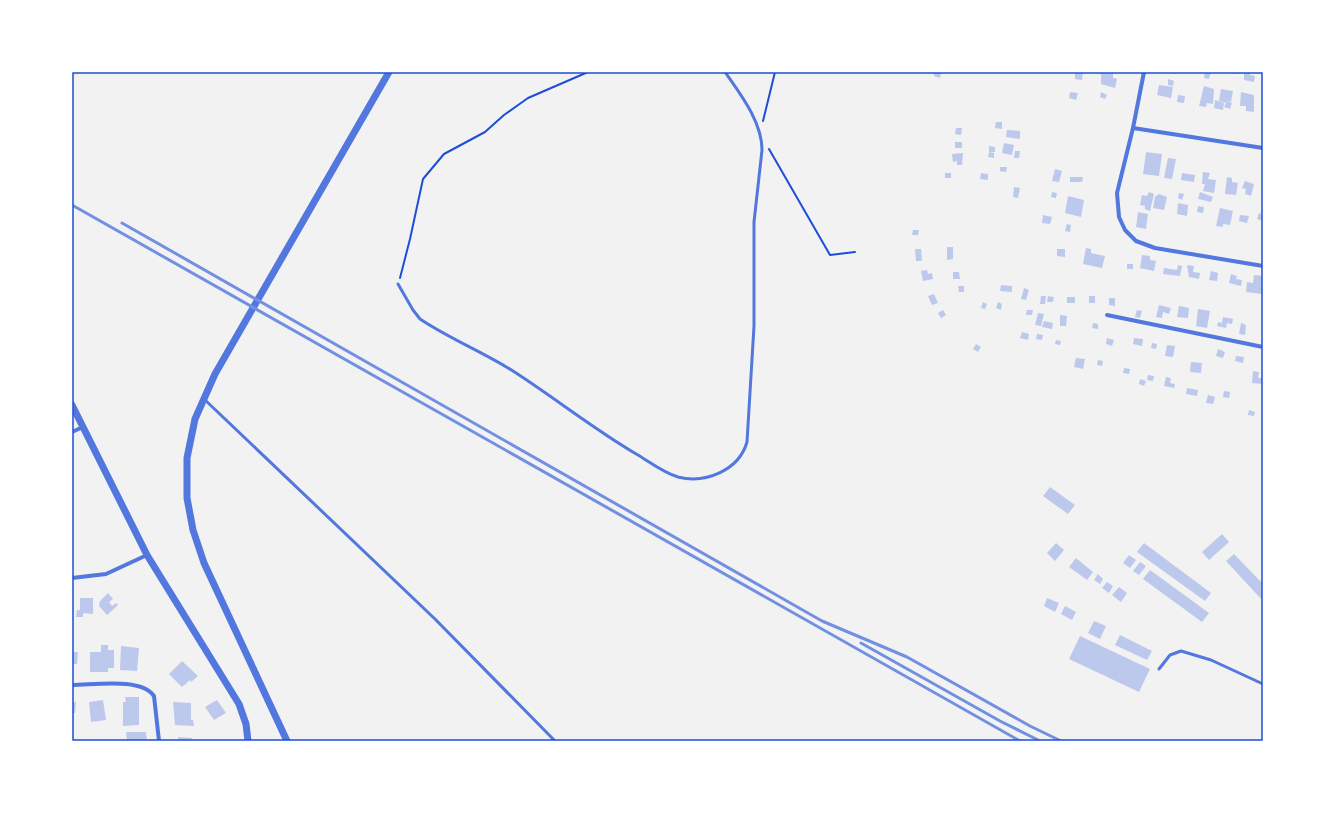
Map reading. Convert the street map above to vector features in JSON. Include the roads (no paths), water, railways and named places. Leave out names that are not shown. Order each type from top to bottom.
[{"type":"street","points":[[287,741],[204,563],[193,530],[187,498],[187,458],[195,419],[203,398],[215,374],[389,72]]},
{"type":"street","points":[[1144,72],[1133,128],[1117,193],[1119,217],[1125,230],[1136,241],[1155,248],[1263,266]]},
{"type":"street","points":[[1133,128],[1263,148]]},
{"type":"street","points":[[1107,315],[1263,347]]},
{"type":"street","points":[[72,405],[147,555],[239,704],[246,724],[248,741]]},
{"type":"street","points":[[72,432],[83,428]]},
{"type":"street","points":[[72,578],[106,574],[147,555]]},
{"type":"street","points":[[72,685],[124,684],[145,687],[154,696],[159,741]]},
{"type":"lane","points":[[398,284],[412,310],[420,320],[512,370],[588,424],[664,470],[678,477],[688,478],[709,476],[726,470],[739,458],[746,447],[750,417],[754,326],[754,222],[762,150],[757,123],[725,72]]},
{"type":"lane","points":[[203,398],[435,619],[555,741]]},
{"type":"lane","points":[[1159,669],[1170,655],[1181,651],[1211,660],[1263,684]]},
{"type":"railway","points":[[72,205],[1020,741]]},
{"type":"railway","points":[[122,223],[822,621],[907,657],[1030,726],[1061,741]]},
{"type":"railway","points":[[861,643],[1000,721],[1040,741]]}]
